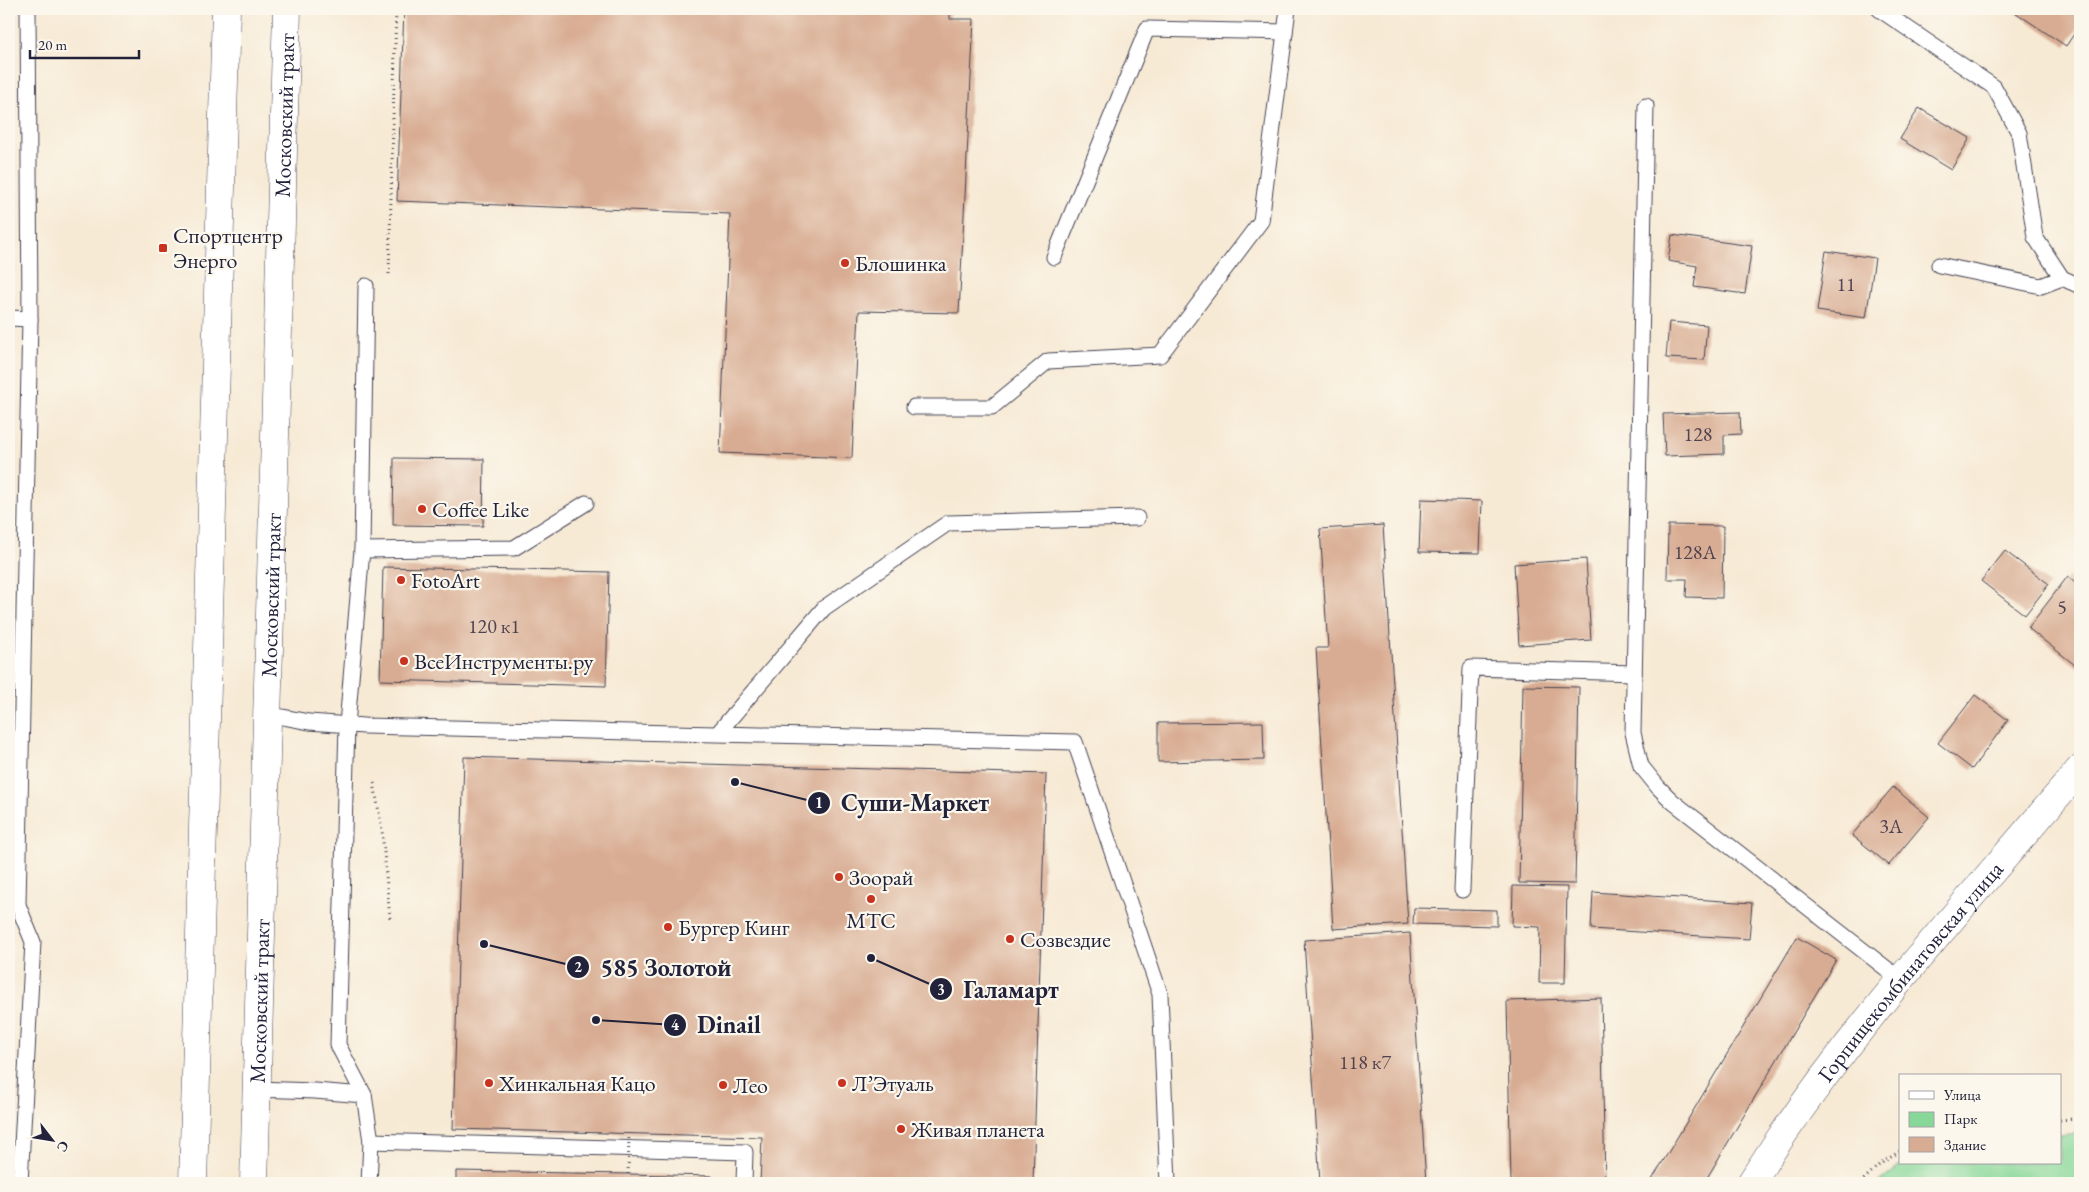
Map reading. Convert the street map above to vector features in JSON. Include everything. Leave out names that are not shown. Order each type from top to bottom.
[{"type":"main road","points":[[193,1183],[226,9]]},
{"type":"main road","name":"Московский тракт","points":[[254,1183],[287,9]]},
{"type":"main road","name":"Горпищекомбинатовская улица","points":[[1751,1183],[1822,1078],[1901,980],[2080,769]]},
{"type":"lane","points":[[20,1183],[33,942],[14,904],[30,318],[28,9]]},
{"type":"lane","points":[[914,407],[992,407],[1048,361],[1160,355],[1261,221],[1288,9]]},
{"type":"lane","points":[[1879,9],[1994,87],[2019,133],[2035,237],[2062,278],[2080,286]]},
{"type":"lane","points":[[1054,257],[1147,29],[1285,32]]},
{"type":"lane","points":[[1646,106],[1633,734],[1641,766],[1672,801],[1901,980]]},
{"type":"lane","points":[[1939,264],[2041,286],[2062,278]]},
{"type":"lane","points":[[366,286],[362,550],[347,725],[338,1045],[364,1095],[371,1141],[369,1183]]},
{"type":"lane","points":[[9,318],[30,318]]},
{"type":"lane","points":[[362,550],[514,548],[586,503]]},
{"type":"lane","points":[[718,733],[824,608],[948,523],[1138,518]]},
{"type":"lane","points":[[1462,890],[1471,668],[1634,674]]},
{"type":"lane","points":[[267,714],[309,722],[347,725],[1075,742],[1160,994],[1168,1183]]},
{"type":"lane","points":[[256,1089],[364,1095]]},
{"type":"lane","points":[[371,1141],[745,1152],[744,1183]]},
{"type":"path","points":[[2062,1120],[2080,1118]]},
{"type":"path","points":[[628,1174],[629,1134]]},
{"type":"path","points":[[1860,1183],[1879,1165],[1899,1152]]},
{"type":"green space","points":[[2080,1133],[2080,1183],[1878,1183],[1903,1164],[2062,1164],[2062,1135]]},
{"type":"building","name":"Блошинка","points":[[404,9],[950,9],[950,19],[974,19],[959,313],[859,311],[852,458],[720,453],[730,214],[397,201]]},
{"type":"building","points":[[2010,9],[2080,9],[2080,25],[2066,46]]},
{"type":"building","points":[[1919,108],[1970,138],[1951,170],[1900,139]]},
{"type":"building","points":[[1672,235],[1752,246],[1745,294],[1694,287],[1697,266],[1668,261]]},
{"type":"building","points":[[1826,251],[1875,258],[1866,318],[1817,311]]},
{"type":"building","points":[[1669,322],[1707,325],[1704,360],[1666,358]]},
{"type":"building","points":[[1740,412],[1741,434],[1724,435],[1724,454],[1665,456],[1663,414]]},
{"type":"building","points":[[394,458],[484,459],[483,526],[393,525]]},
{"type":"building","points":[[1421,499],[1482,501],[1480,553],[1419,552]]},
{"type":"building","points":[[1383,525],[1408,924],[1333,929],[1316,648],[1328,648],[1320,529]]},
{"type":"building","points":[[1668,525],[1723,526],[1722,598],[1686,597],[1687,579],[1667,579]]},
{"type":"building","points":[[2005,551],[2049,584],[2025,615],[1981,581]]},
{"type":"building","points":[[1586,559],[1591,640],[1519,645],[1514,564]]},
{"type":"building","points":[[383,567],[609,572],[606,686],[380,680]]},
{"type":"building","points":[[2068,576],[2080,586],[2080,669],[2028,628]]},
{"type":"building","points":[[1523,686],[1579,687],[1575,884],[1519,883]]},
{"type":"building","points":[[1975,695],[2008,720],[1972,769],[1938,743]]},
{"type":"building","points":[[1263,722],[1264,760],[1158,762],[1158,723]]},
{"type":"building","points":[[464,757],[1046,774],[1033,1183],[760,1183],[762,1137],[453,1129]]},
{"type":"building","points":[[1893,787],[1929,817],[1889,865],[1852,835]]},
{"type":"building","points":[[1513,886],[1567,887],[1565,983],[1539,983],[1540,927],[1512,926]]},
{"type":"building","points":[[1593,892],[1752,903],[1749,939],[1591,929]]},
{"type":"building","points":[[1414,908],[1497,910],[1497,926],[1413,924]]},
{"type":"building","points":[[1410,933],[1426,1183],[1320,1183],[1304,940]]},
{"type":"building","points":[[1797,937],[1836,960],[1704,1183],[1650,1183]]},
{"type":"building","points":[[1601,998],[1605,1183],[1511,1183],[1507,1001]]},
{"type":"building","points":[[456,1171],[712,1176],[712,1183],[456,1183]]},
{"type":"place","name":"Спортцентр Энерго","points":[[163,248]]},
{"type":"place","name":"Блошинка","points":[[845,263]]},
{"type":"place","name":"Coffee Like","points":[[422,509]]},
{"type":"place","name":"FotoArt","points":[[401,580]]},
{"type":"place","name":"ВсеИнструменты.ру","points":[[404,661]]},
{"type":"place","name":"Суши-Маркет","points":[[735,782]]},
{"type":"place","name":"Зоорай","points":[[839,877]]},
{"type":"place","name":"МТС","points":[[871,899]]},
{"type":"place","name":"Бургер Кинг","points":[[668,927]]},
{"type":"place","name":"Созвездие","points":[[1010,939]]},
{"type":"place","name":"585 Золотой","points":[[484,944]]},
{"type":"place","name":"Галамарт","points":[[871,958]]},
{"type":"place","name":"Dinail","points":[[596,1020]]},
{"type":"place","name":"Хинкальная Кацо","points":[[489,1083]]},
{"type":"place","name":"Л’Этуаль","points":[[842,1083]]},
{"type":"place","name":"Лео","points":[[723,1085]]},
{"type":"place","name":"Живая планета","points":[[901,1129]]}]
